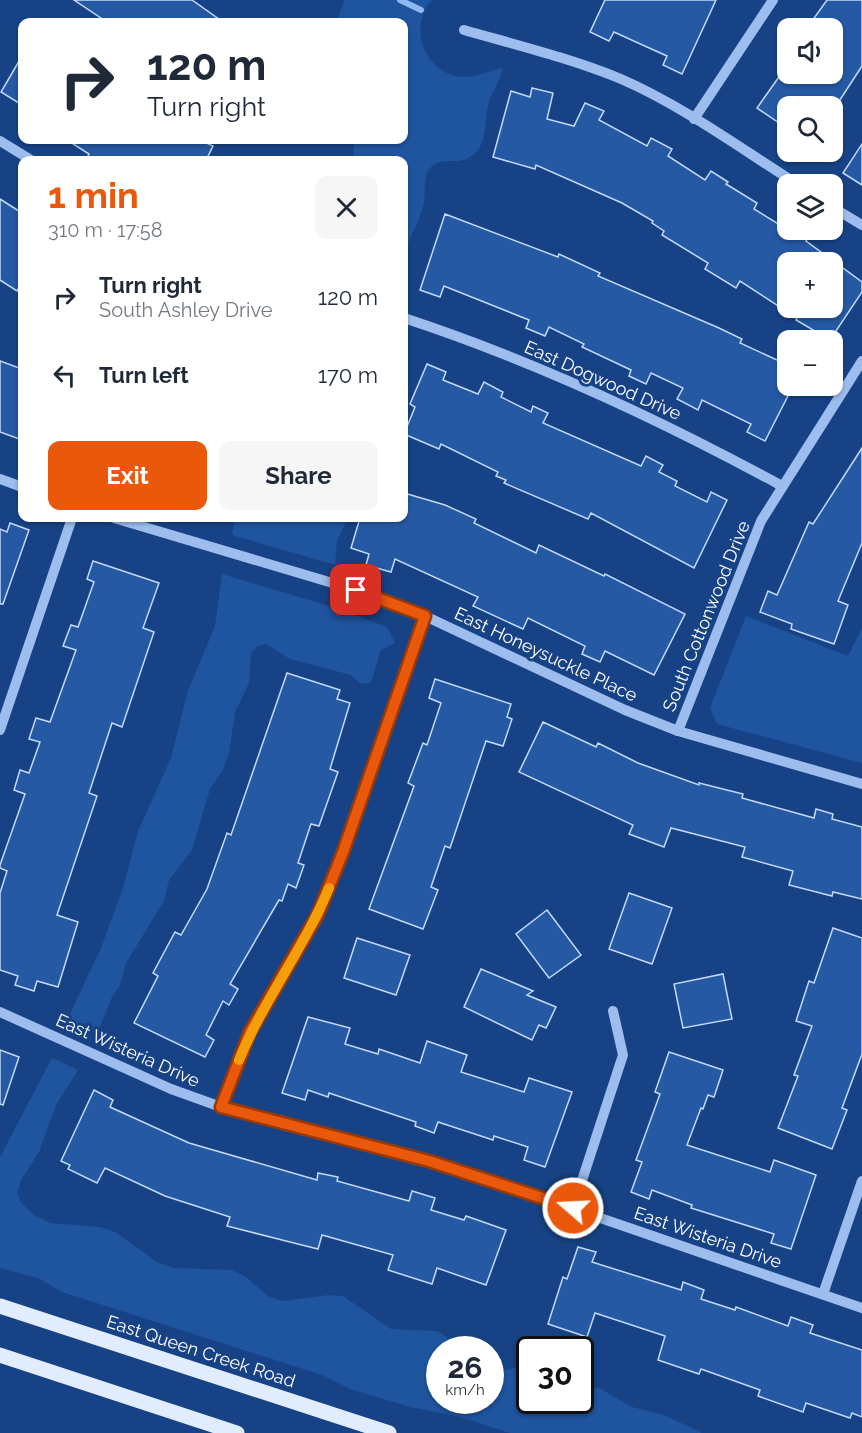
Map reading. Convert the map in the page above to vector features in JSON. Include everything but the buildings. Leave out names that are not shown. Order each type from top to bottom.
[{"type":"main road","name":"East Queen Creek Road","points":[[0,1306],[390,1433]]},
{"type":"main road","points":[[0,1355],[237,1433]]},
{"type":"street","points":[[694,119],[773,0]]},
{"type":"street","points":[[464,30],[562,58],[621,80],[694,119],[781,174]]},
{"type":"street","points":[[0,141],[24,156]]},
{"type":"street","points":[[843,214],[862,225]]},
{"type":"street","name":"East Dogwood Drive","points":[[408,319],[465,338],[532,365],[693,439],[782,486]]},
{"type":"street","name":"South Cottonwood Drive","points":[[678,731],[747,552],[782,486],[862,361]]},
{"type":"street","points":[[0,479],[18,486]]},
{"type":"street","points":[[0,730],[71,522]]},
{"type":"street","name":"East Honeysuckle Place","points":[[127,522],[356,590],[425,616],[625,710],[678,731],[862,784]]},
{"type":"street","points":[[221,1107],[250,1032],[318,914],[343,852],[425,616]]},
{"type":"street","name":"East Wisteria Drive","points":[[0,1011],[171,1089],[221,1107],[429,1161],[862,1308]]},
{"type":"street","points":[[573,1208],[623,1055],[612,1011]]},
{"type":"street","points":[[823,1294],[862,1182]]},
{"type":"shaded area","points":[[345,0],[432,0],[421,23],[421,35],[424,47],[438,67],[449,74],[462,77],[503,68],[489,102],[479,149],[466,159],[439,162],[428,171],[425,179],[425,199],[408,245],[408,156],[354,156],[353,144],[408,144],[408,18],[337,18]]},
{"type":"shaded area","points":[[234,522],[346,522],[337,541],[335,565],[232,535]]},
{"type":"shaded area","points":[[222,574],[336,608],[387,627],[395,643],[381,650],[371,682],[365,684],[351,675],[290,659],[266,644],[258,646],[251,653],[249,683],[235,712],[229,753],[223,770],[210,789],[192,850],[169,880],[164,901],[126,963],[120,985],[112,997],[97,1034],[68,1018],[101,948],[123,888],[138,831],[171,758],[187,693],[215,626]]},
{"type":"shaded area","points":[[746,616],[848,656],[862,628],[862,763],[717,724],[710,708]]},
{"type":"shaded area","points":[[52,1058],[78,1070],[56,1105],[39,1152],[21,1180],[17,1193],[21,1203],[34,1215],[50,1223],[100,1227],[115,1232],[157,1262],[174,1268],[232,1270],[246,1277],[269,1297],[284,1301],[329,1295],[343,1296],[391,1329],[438,1331],[445,1336],[426,1336],[426,1410],[350,1389],[322,1375],[62,1292],[38,1278],[0,1268],[0,1157]]},
{"type":"shaded area","points":[[516,1368],[516,1414],[594,1414],[594,1388],[599,1388],[632,1407],[664,1415],[702,1433],[510,1433],[445,1414],[504,1414],[504,1370]]},
{"type":"waterway","points":[[400,0],[421,10]]},
{"type":"slow traffic","points":[[239,1060],[250,1032],[318,914],[329,888]]},
{"type":"route","points":[[356,590],[425,616],[343,852],[318,914],[250,1032],[221,1107],[279,1124],[429,1161],[573,1208]]}]
